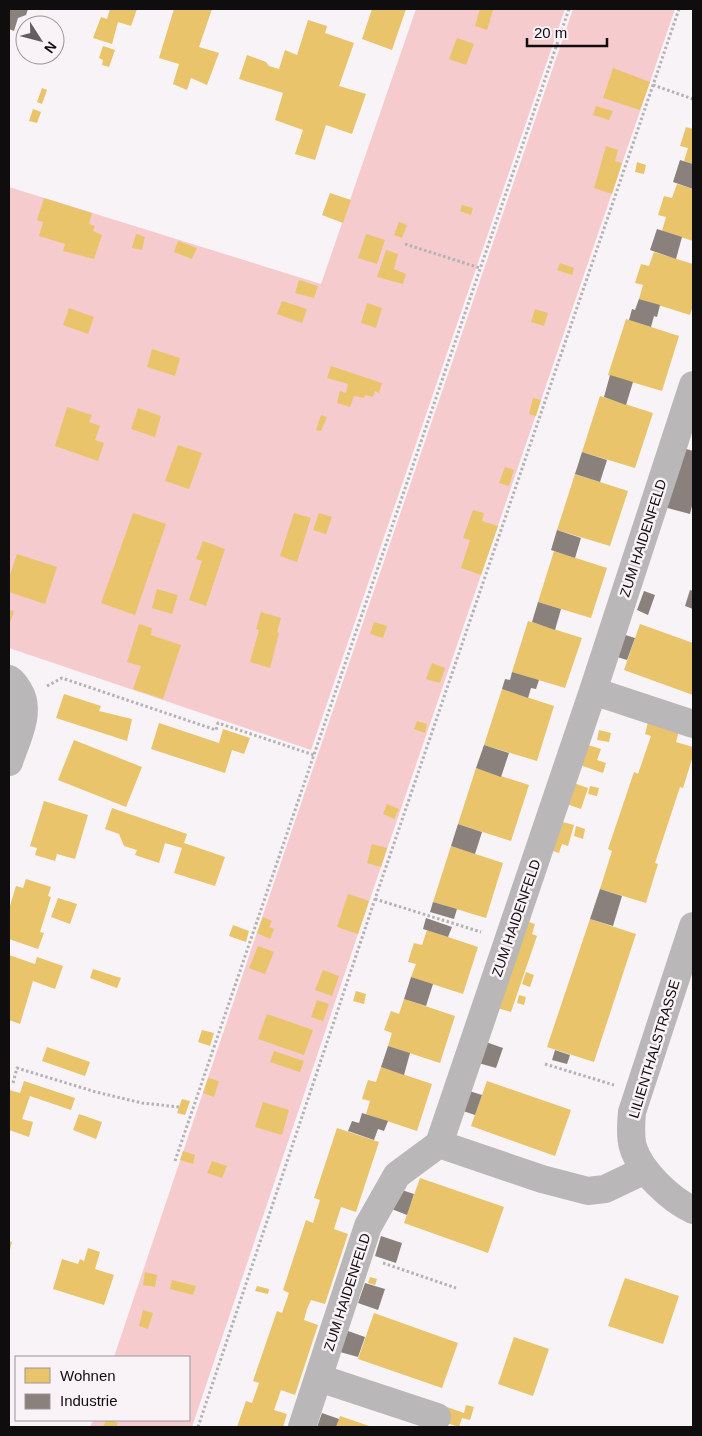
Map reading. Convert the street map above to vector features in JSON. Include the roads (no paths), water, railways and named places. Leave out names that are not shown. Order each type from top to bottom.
[{"type":"street","name":"ZUM HAIDENFELD","points":[[302,1427],[368,1226],[396,1175],[439,1144],[593,691],[693,386]]},
{"type":"street","points":[[9,762],[24,718],[16,689]]},
{"type":"street","points":[[593,691],[693,724]]},
{"type":"street","name":"LILIENTHALSTRASSE","points":[[693,926],[638,1092],[632,1112],[631,1130],[633,1148],[645,1170],[665,1192],[693,1210]]},
{"type":"street","points":[[439,1144],[542,1179],[588,1191],[606,1189],[645,1170]]},
{"type":"street","points":[[319,1378],[437,1417]]}]
